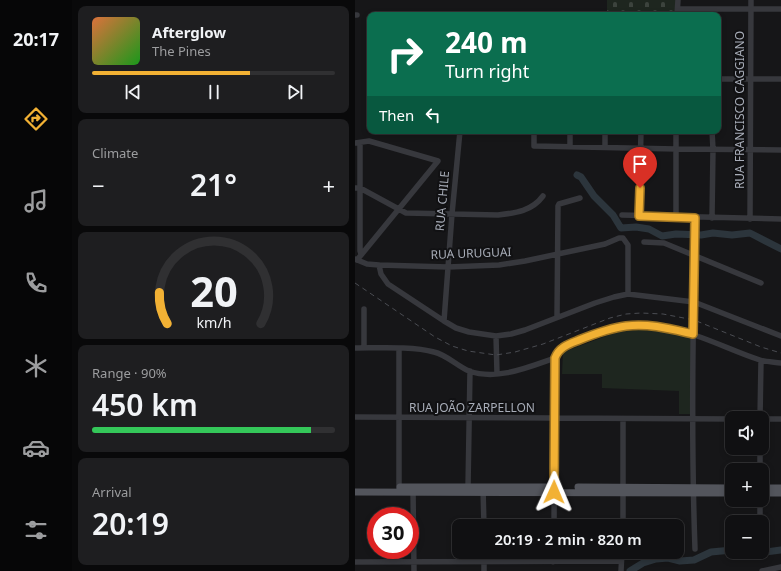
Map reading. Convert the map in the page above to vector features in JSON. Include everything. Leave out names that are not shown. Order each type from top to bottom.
[{"type":"main road","points":[[355,487],[399,490]]},
{"type":"main road","points":[[413,490],[468,487],[483,490]]},
{"type":"main road","points":[[355,492],[399,490],[693,490],[725,488]]},
{"type":"main road","points":[[769,488],[781,488]]},
{"type":"main road","points":[[693,490],[725,492]]},
{"type":"main road","points":[[769,493],[781,493]]},
{"type":"street","points":[[678,0],[677,12],[781,9]]},
{"type":"street","name":"RUA FRANCISCO CAGGIANO","points":[[750,219],[751,0]]},
{"type":"street","points":[[721,79],[781,79]]},
{"type":"street","name":"RUA CHILE","points":[[444,321],[447,266],[460,134]]},
{"type":"street","points":[[534,134],[534,146],[781,150]]},
{"type":"street","points":[[570,134],[570,146]]},
{"type":"street","points":[[605,134],[605,147]]},
{"type":"street","points":[[639,216],[641,134]]},
{"type":"street","points":[[676,134],[676,217]]},
{"type":"street","points":[[711,218],[712,134]]},
{"type":"street","points":[[356,260],[361,254],[399,208],[438,161],[369,141],[357,143],[357,188],[361,254]]},
{"type":"street","points":[[357,188],[399,208],[406,213],[498,215],[532,208],[543,196]]},
{"type":"street","points":[[557,317],[557,206],[559,204],[580,198]]},
{"type":"street","points":[[622,215],[781,219]]},
{"type":"street","points":[[695,218],[693,334],[693,490],[695,549]]},
{"type":"street","name":"RUA URUGUAI","points":[[356,260],[367,264],[379,265],[447,266],[511,264],[605,244],[619,238],[623,238],[628,245],[628,294]]},
{"type":"street","points":[[644,242],[664,243],[761,283]]},
{"type":"street","points":[[379,265],[381,274],[388,284],[444,321],[456,328],[469,332],[496,336],[525,330],[595,303],[628,294],[694,302],[781,336]]},
{"type":"street","points":[[364,308],[364,348]]},
{"type":"street","points":[[554,519],[555,358],[557,353],[567,345],[591,335],[625,326],[653,326],[693,334],[761,361],[781,364]]},
{"type":"street","points":[[496,336],[497,374]]},
{"type":"street","points":[[355,348],[399,348],[435,352],[470,371],[497,374],[517,371],[555,358]]},
{"type":"street","points":[[399,348],[399,490]]},
{"type":"street","points":[[761,361],[761,411]]},
{"type":"street","points":[[468,487],[470,371]]},
{"type":"street","name":"RUA JOÃO ZARPELLON","points":[[355,418],[725,419]]},
{"type":"street","points":[[623,419],[623,519]]},
{"type":"street","points":[[769,419],[781,419]]},
{"type":"street","points":[[413,490],[414,571]]},
{"type":"street","points":[[483,490],[484,519]]},
{"type":"street","points":[[484,571],[485,559]]},
{"type":"street","points":[[355,562],[621,561],[621,571]]},
{"type":"street","points":[[762,571],[781,567]]},
{"type":"green space","points":[[607,0],[676,0],[675,12],[607,12]]},
{"type":"green space","points":[[654,328],[691,335],[691,414],[679,414],[679,391],[602,388],[602,374],[562,374],[563,352],[617,332]]},
{"type":"waterway","points":[[577,175],[581,177],[594,196],[613,215],[621,228],[636,227],[649,229],[662,236],[676,234],[701,235],[713,233],[732,235],[750,233],[781,249]]},
{"type":"waterway","points":[[769,552],[781,550]]},
{"type":"waterway","points":[[630,571],[643,563],[656,559],[668,558],[680,561],[694,560],[711,552],[725,551]]},
{"type":"railway","points":[[355,283],[435,337],[452,346],[468,351],[496,355],[515,352],[543,344],[610,318],[626,314],[641,313],[663,314],[694,320],[761,347],[781,353]]},
{"type":"route","points":[[554,492],[555,358],[560,349],[591,335],[625,326],[653,326],[693,334],[695,218],[639,216],[640,188]]}]
